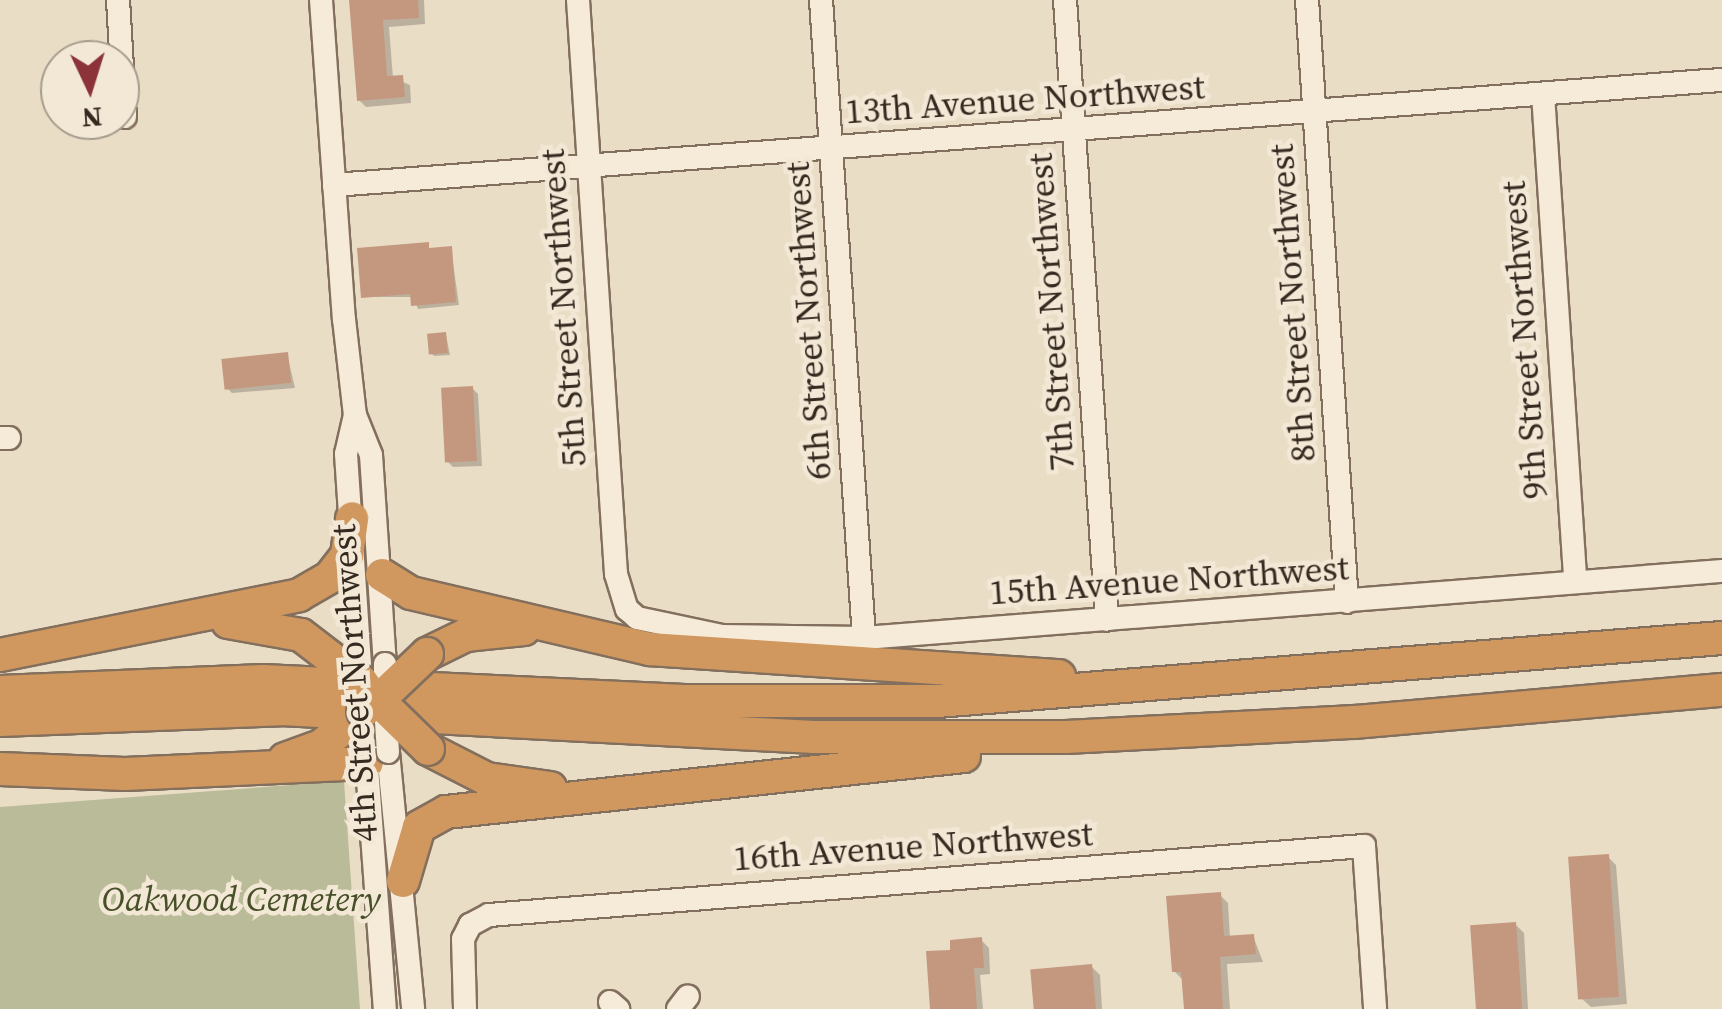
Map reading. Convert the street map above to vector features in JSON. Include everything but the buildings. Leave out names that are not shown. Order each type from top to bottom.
[{"type":"highway","points":[[0,654],[174,623],[316,588],[347,555],[352,518]]},
{"type":"highway","points":[[382,575],[411,593],[602,638],[724,658],[1213,680]]},
{"type":"highway","points":[[174,623],[260,623],[323,648],[428,750],[486,779],[604,792]]},
{"type":"highway","points":[[0,769],[125,774],[262,766],[322,746],[427,654],[492,630],[528,630],[580,642],[602,638]]},
{"type":"highway","points":[[0,692],[296,682],[856,702],[1213,680],[1722,638]]},
{"type":"highway","points":[[404,881],[420,827],[432,818],[604,792],[1172,734],[1722,690]]},
{"type":"highway","points":[[262,766],[374,701]]},
{"type":"highway","points":[[0,720],[281,709],[814,737],[1172,734]]},
{"type":"street","points":[[118,0],[120,40]]},
{"type":"street","name":"4th Street Northwest","points":[[321,0],[355,415],[371,455],[382,575],[374,701],[385,1009]]},
{"type":"street","name":"5th Street Northwest","points":[[578,0],[616,574],[626,609]]},
{"type":"street","name":"6th Street Northwest","points":[[821,0],[864,638]]},
{"type":"street","name":"7th Street Northwest","points":[[1065,0],[1107,620]]},
{"type":"street","name":"8th Street Northwest","points":[[1308,0],[1348,602]]},
{"type":"street","name":"13th Avenue Northwest","points":[[334,185],[1722,80]]},
{"type":"street","name":"9th Street Northwest","points":[[1544,94],[1574,582]]},
{"type":"street","name":"4th Street Northwest","points":[[355,415],[346,454],[352,518],[374,701],[404,881],[413,1009]]},
{"type":"street","name":"15th Avenue Northwest","points":[[626,609],[681,632],[864,638],[1722,570]]},
{"type":"street","name":"16th Avenue Northwest","points":[[465,1009],[461,949],[470,925],[500,913],[1364,846],[1375,1009]]},
{"type":"green space","name":"Oakwood Cemetery","points":[[344,781],[360,1009],[0,1009],[0,807]]}]
